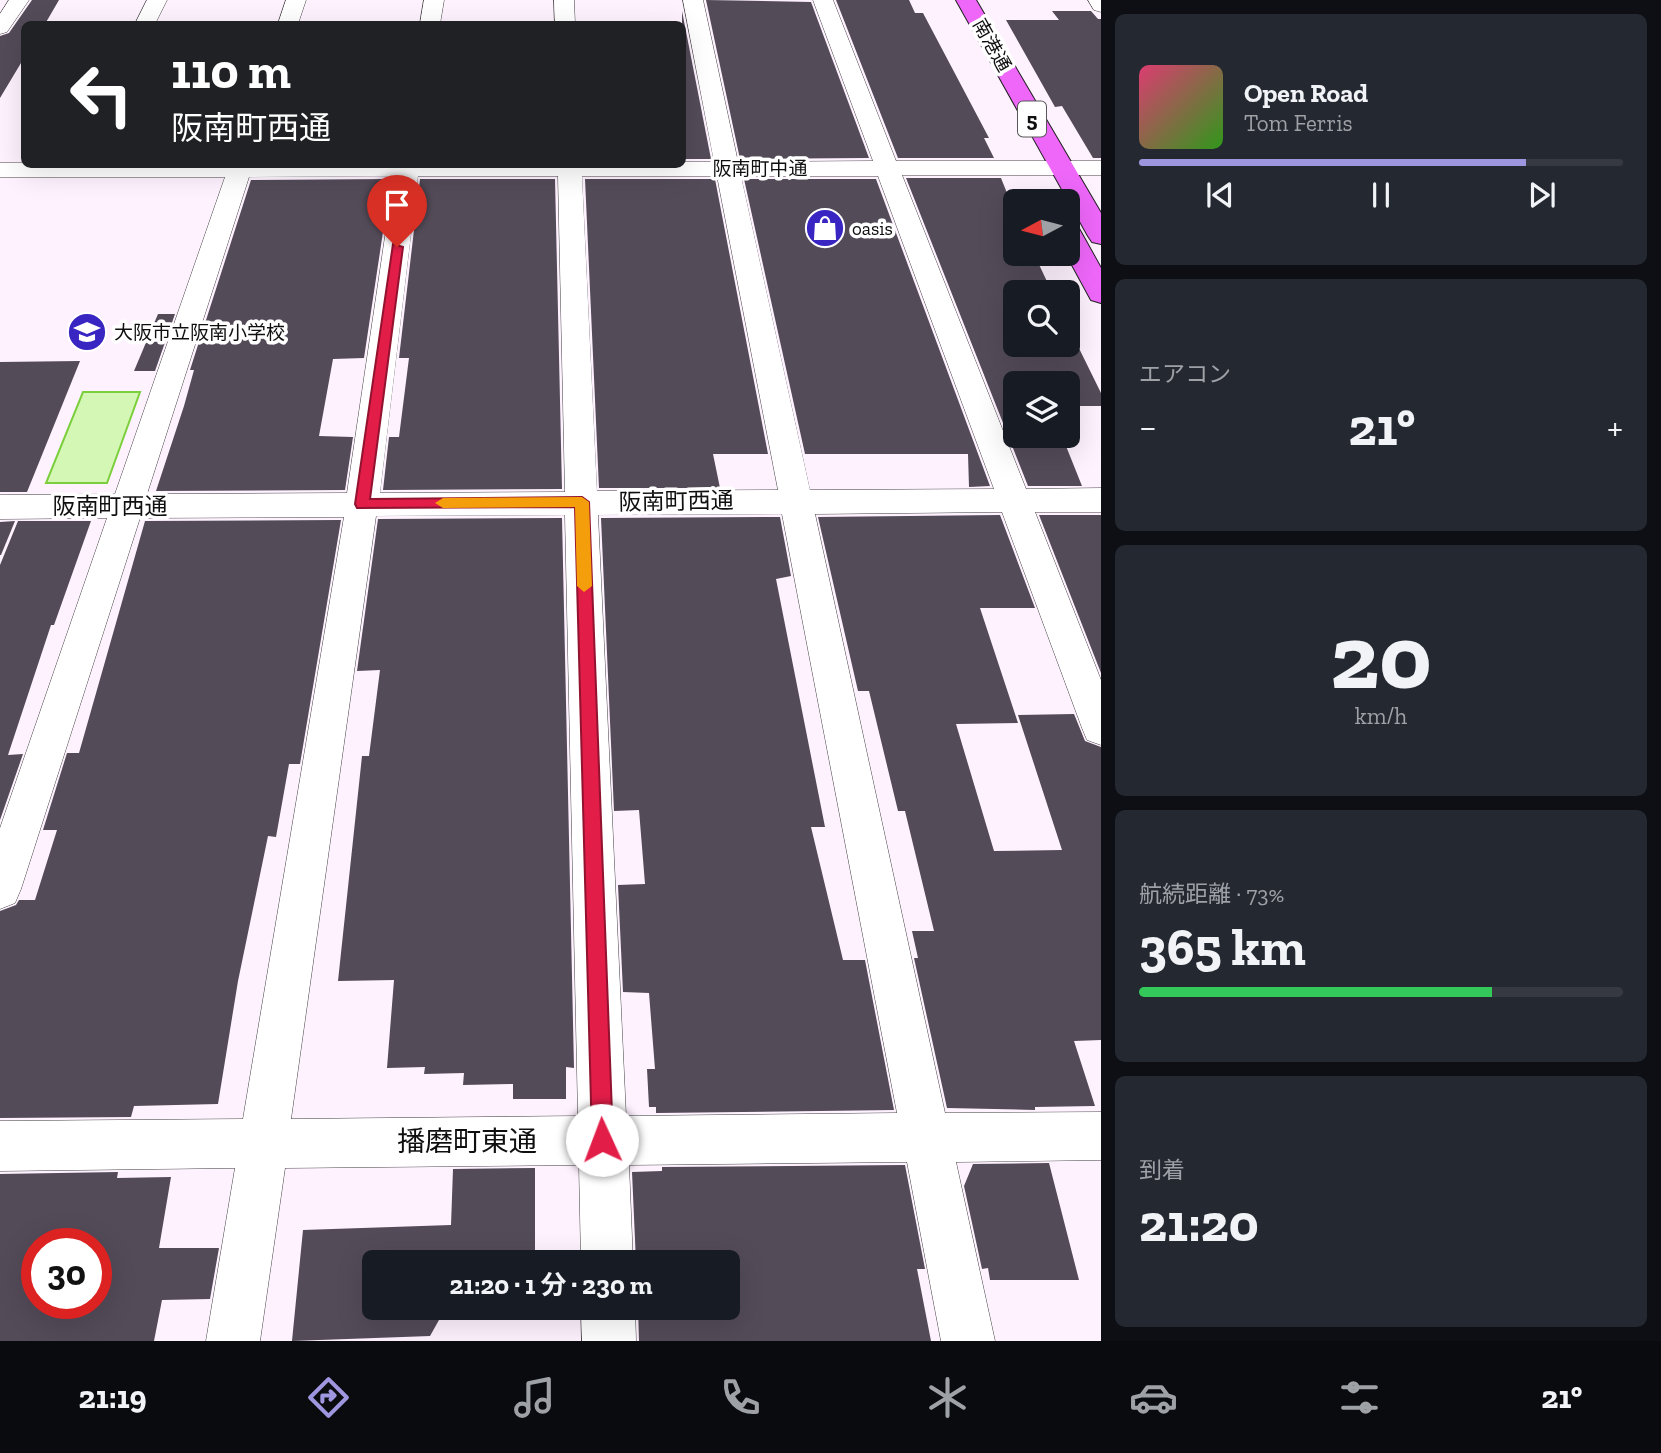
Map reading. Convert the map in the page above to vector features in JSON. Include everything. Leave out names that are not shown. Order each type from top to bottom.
[{"type":"main road","name":"南港通","points":[[942,0],[982,73]]},
{"type":"main road","name":"南港通","points":[[967,0],[1101,236]]},
{"type":"main road","name":"5","points":[[1020,143],[1045,189]]},
{"type":"main road","points":[[1080,254],[1101,294]]},
{"type":"street","points":[[0,28],[19,0]]},
{"type":"street","points":[[147,21],[158,0]]},
{"type":"street","points":[[289,21],[296,0]]},
{"type":"street","points":[[430,21],[434,0]]},
{"type":"street","points":[[564,0],[565,21]]},
{"type":"street","points":[[693,0],[968,1341]]},
{"type":"street","points":[[823,0],[1101,728]]},
{"type":"street","points":[[1098,0],[1101,6]]},
{"type":"street","name":"阪南町中通","points":[[686,167],[1101,168]]},
{"type":"street","name":"阪南町中通","points":[[0,170],[49,168]]},
{"type":"street","points":[[0,889],[240,168]]},
{"type":"street","points":[[233,1341],[362,504],[408,168]]},
{"type":"street","points":[[570,168],[607,1250]]},
{"type":"street","name":"阪南町西通","points":[[0,506],[1101,500]]},
{"type":"street","name":"播磨町東通","points":[[0,1146],[1101,1136]]},
{"type":"street","points":[[608,1320],[609,1341]]},
{"type":"shaded area","points":[[83,392],[140,392],[107,483],[46,483]]},
{"type":"building","points":[[32,0],[59,0],[47,21],[21,21],[21,63],[0,98],[0,36],[9,33]]},
{"type":"building","points":[[706,0],[811,2],[869,158],[740,159]]},
{"type":"building","points":[[836,0],[909,0],[915,13],[923,13],[989,138],[984,138],[994,158],[898,158]]},
{"type":"building","points":[[1052,11],[1091,11],[1101,19],[1101,158],[1093,158],[1062,106],[1055,107],[1006,20],[1059,20]]},
{"type":"building","points":[[686,31],[711,159],[686,159]]},
{"type":"building","points":[[906,178],[1001,178],[1005,189],[1003,189],[1003,266],[1040,266],[1046,280],[1003,280],[1003,357],[1080,357],[1080,350],[1101,393],[1101,406],[1080,406],[1080,371],[1003,371],[1003,423]]},
{"type":"building","points":[[391,179],[364,358],[333,359],[319,436],[353,437],[345,490],[156,491],[194,370],[190,370],[251,180]]},
{"type":"building","points":[[420,179],[555,179],[562,489],[383,490],[389,437],[399,437],[409,358],[399,358]]},
{"type":"building","points":[[585,179],[715,179],[768,454],[713,454],[720,488],[599,488]]},
{"type":"building","points":[[744,179],[876,179],[990,486],[969,487],[968,454],[805,454]]},
{"type":"building","points":[[158,314],[175,314],[155,371],[134,371]]},
{"type":"building","points":[[80,361],[27,492],[0,492],[0,362]]},
{"type":"building","points":[[1013,448],[1067,448],[1082,486],[1028,486]]},
{"type":"building","points":[[1000,515],[1035,608],[980,608],[1018,723],[956,724],[994,851],[1062,850],[1018,715],[1074,714],[1085,741],[1101,747],[1101,1040],[1074,1041],[1095,1106],[1035,1107],[1035,1110],[947,1108],[914,958],[918,958],[912,931],[934,931],[905,811],[898,811],[869,691],[858,691],[818,517]]},
{"type":"building","points":[[1039,515],[1101,515],[1101,673]]},
{"type":"building","points":[[780,517],[791,576],[776,579],[825,827],[811,827],[843,960],[865,960],[894,1110],[656,1113],[656,1107],[649,1107],[647,1069],[655,1069],[649,993],[623,992],[618,885],[645,884],[639,810],[614,811],[601,518]]},
{"type":"building","points":[[562,518],[574,1068],[566,1067],[566,1099],[513,1099],[513,1084],[463,1085],[464,1073],[424,1074],[425,1067],[387,1068],[394,980],[338,981],[362,756],[369,756],[380,670],[357,671],[378,519]]},
{"type":"building","points":[[341,520],[300,764],[289,764],[276,837],[268,836],[238,981],[218,1104],[134,1106],[131,1117],[0,1118],[0,911],[16,905],[19,900],[35,900],[57,830],[43,830],[67,753],[79,753],[145,521]]},
{"type":"building","points":[[15,521],[1,555],[0,555],[0,522]]},
{"type":"building","points":[[18,521],[91,521],[54,625],[51,625],[8,755],[23,754],[0,820],[0,565]]},
{"type":"building","points":[[1049,1163],[1079,1280],[990,1280],[988,1268],[982,1269],[964,1186],[973,1164]]},
{"type":"building","points":[[905,1165],[925,1269],[917,1269],[931,1341],[639,1341],[638,1320],[740,1320],[740,1250],[635,1250],[632,1172],[662,1171],[662,1167]]},
{"type":"building","points":[[535,1168],[535,1250],[362,1250],[362,1320],[439,1320],[430,1336],[292,1341],[303,1230],[451,1225],[453,1169]]},
{"type":"building","points":[[118,1172],[117,1178],[171,1177],[159,1248],[219,1248],[210,1299],[162,1300],[154,1341],[0,1341],[0,1174]]},
{"type":"slow traffic","points":[[443,503],[582,502],[584,586]]},
{"type":"place","name":"oasis","points":[[825,228]]},
{"type":"place","name":"大阪市立阪南小学校","points":[[87,332]]},
{"type":"route","points":[[397,247],[362,504],[582,502],[602,1140]]}]
